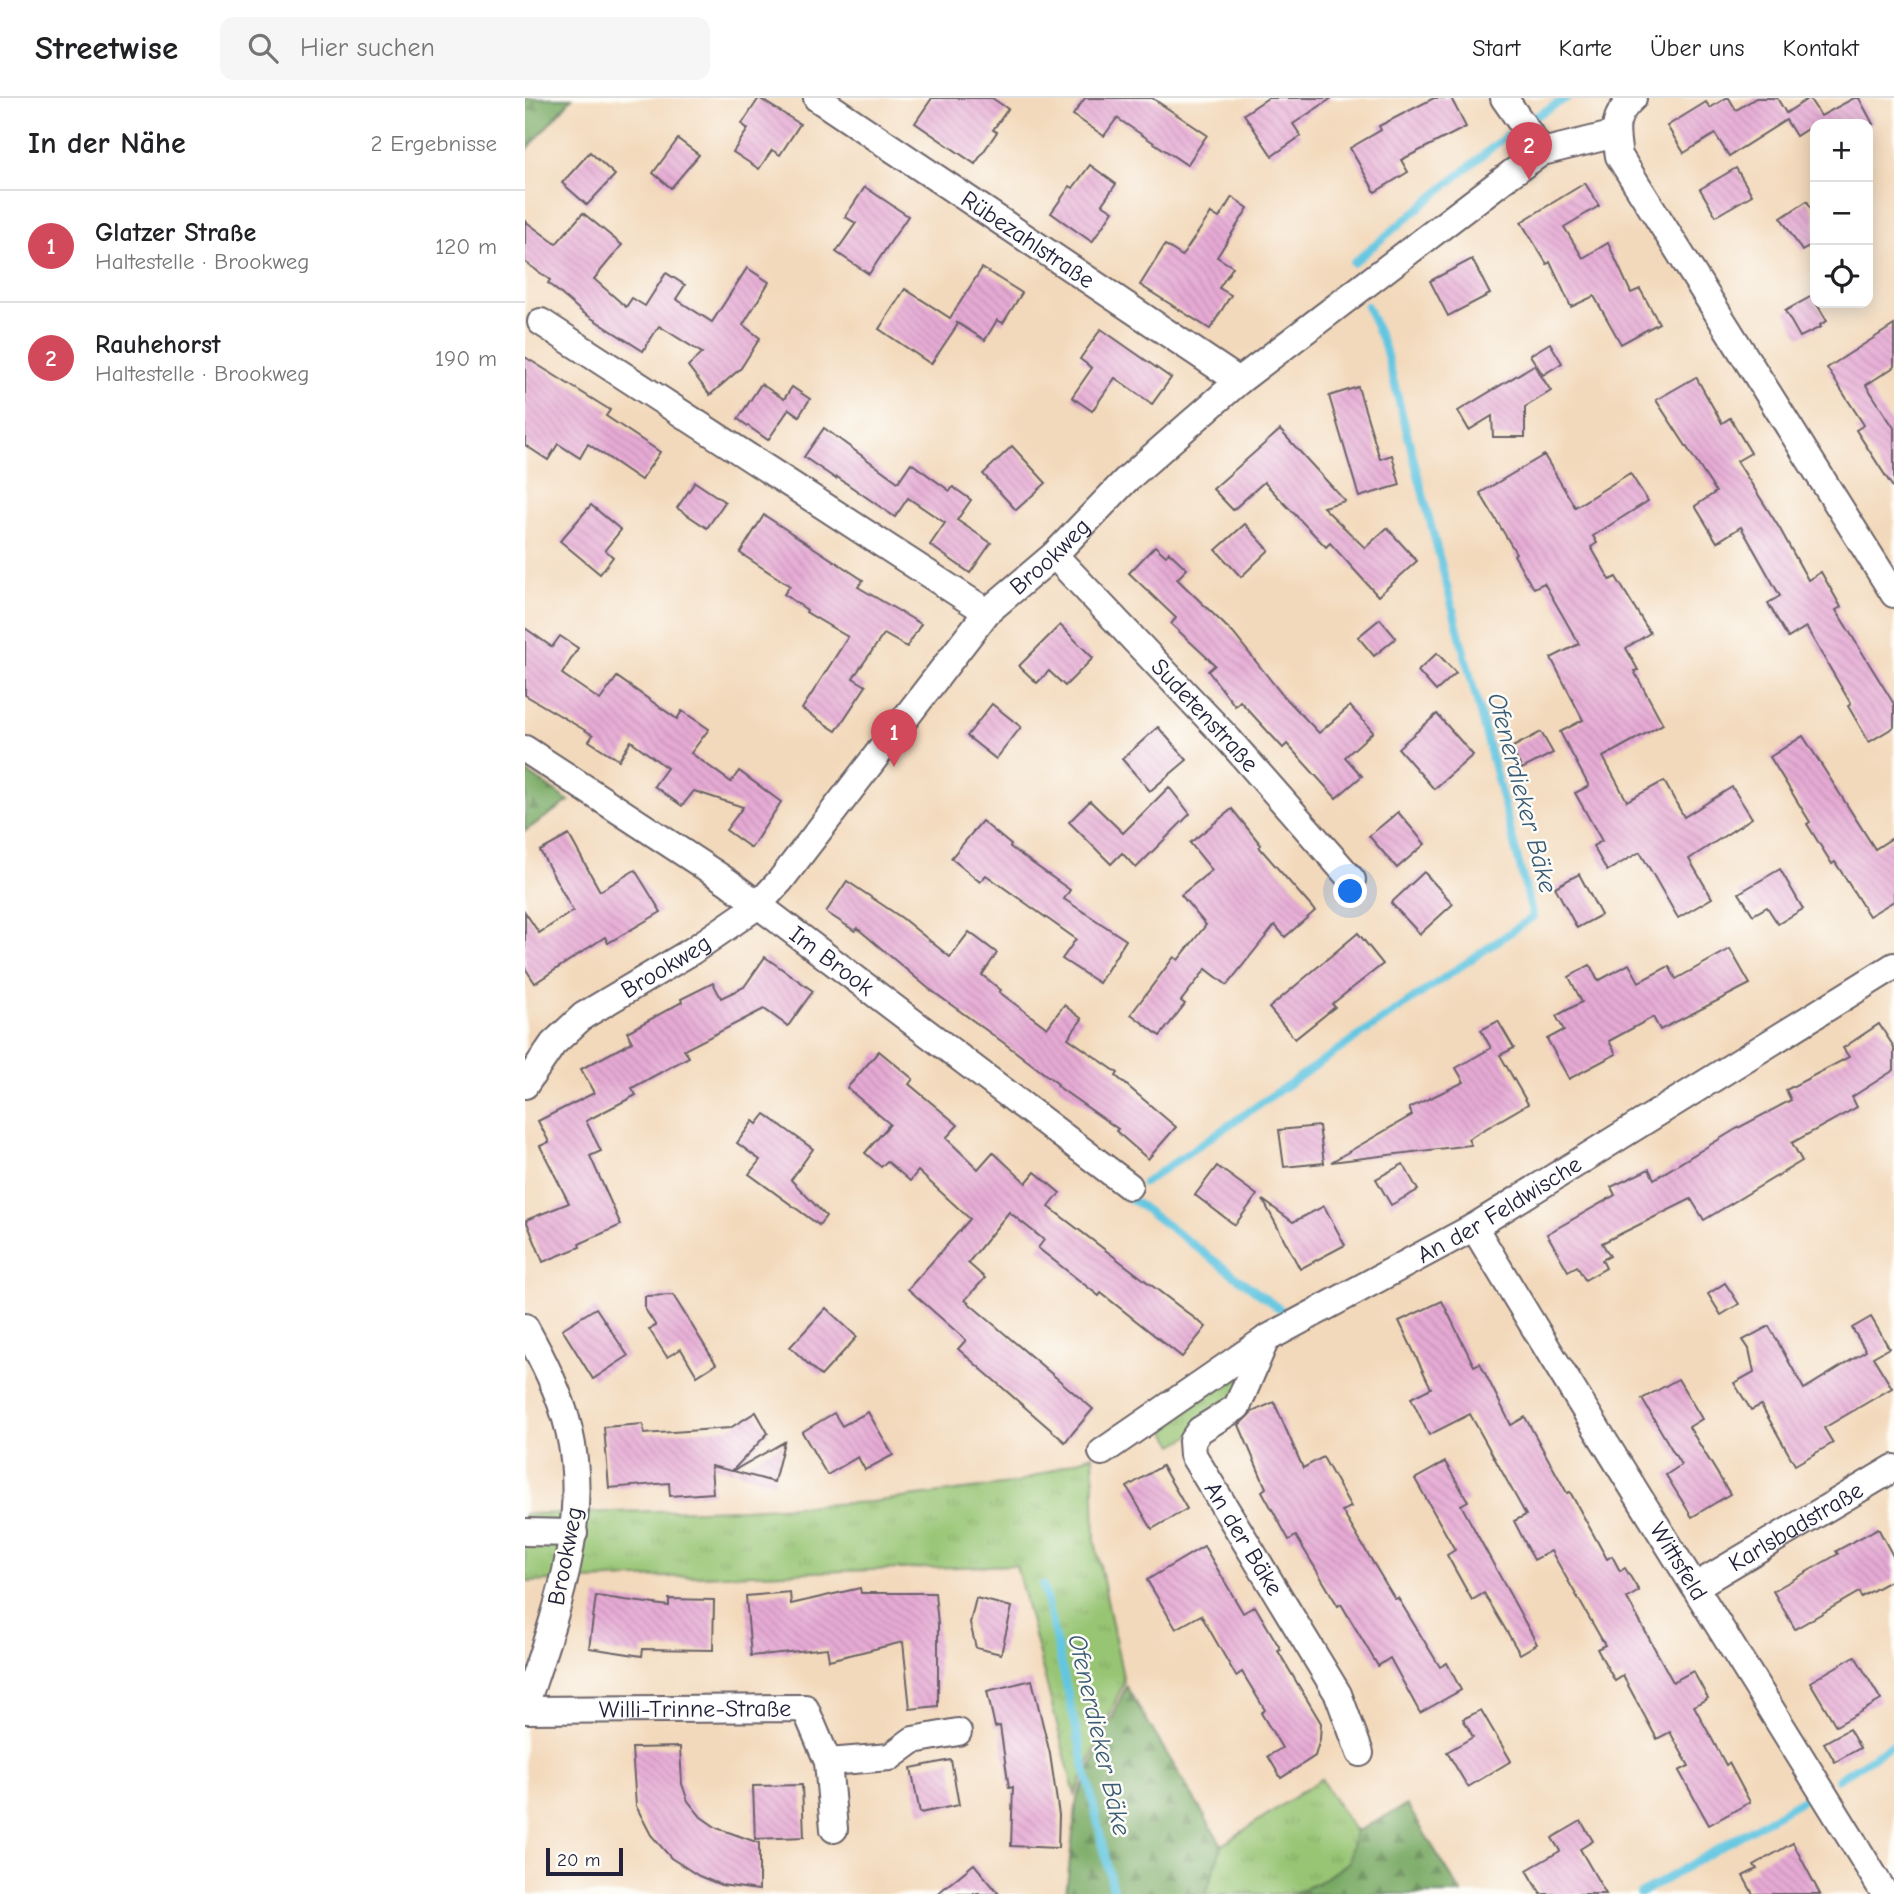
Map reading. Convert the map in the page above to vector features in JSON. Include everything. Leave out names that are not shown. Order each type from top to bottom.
[{"type":"street","name":"Rübezahlstraße","points":[[817,98],[1239,381]]},
{"type":"street","points":[[1504,98],[1542,152]]},
{"type":"street","points":[[1633,98],[1617,116],[1619,156],[1894,594]]},
{"type":"street","name":"Brookweg","points":[[525,1086],[553,1044],[583,1016],[692,951],[757,906],[781,881],[987,612],[1054,555],[1126,480],[1239,381],[1542,152],[1616,134]]},
{"type":"street","points":[[541,322],[987,612]]},
{"type":"street","name":"Sudetenstraße","points":[[1054,555],[1229,740],[1352,880]]},
{"type":"street","name":"Im Brook","points":[[525,749],[728,882],[1129,1186]]},
{"type":"street","name":"An der Feldwische","points":[[1102,1452],[1266,1339],[1474,1227],[1894,966]]},
{"type":"street","name":"Wittsfeld","points":[[1474,1227],[1569,1386],[1696,1586],[1885,1894]]},
{"type":"street","name":"Brookweg","points":[[525,1327],[552,1380],[569,1431],[576,1474],[574,1533],[553,1619],[525,1708]]},
{"type":"street","name":"An der Bäke","points":[[1266,1339],[1237,1407],[1200,1430],[1192,1441],[1193,1455],[1338,1695],[1360,1754]]},
{"type":"street","name":"Karlsbadstraße","points":[[1696,1586],[1894,1468]]},
{"type":"street","points":[[525,1532],[574,1533]]},
{"type":"street","name":"Willi-Trinne-Straße","points":[[525,1708],[805,1708],[828,1762],[834,1829]]},
{"type":"street","points":[[828,1762],[890,1757],[913,1740],[958,1732]]},
{"type":"green space","points":[[525,98],[572,98],[525,152]]},
{"type":"green space","points":[[525,771],[569,801],[525,831]]},
{"type":"green space","points":[[1266,1339],[1243,1396],[1200,1430],[1174,1445],[1156,1415]]},
{"type":"green space","points":[[1093,1455],[1095,1541],[1124,1682],[1075,1795],[1016,1565],[525,1582],[525,1514],[743,1509],[871,1502],[1017,1483]]},
{"type":"green space","points":[[1126,1686],[1222,1845],[1206,1894],[1066,1894],[1077,1798]]},
{"type":"green space","points":[[1321,1779],[1355,1832],[1348,1862],[1318,1883],[1290,1894],[1206,1894],[1222,1845]]},
{"type":"green space","points":[[1407,1805],[1462,1894],[1290,1894],[1318,1883],[1348,1863],[1355,1832]]},
{"type":"building","points":[[759,98],[800,124],[780,155],[772,150],[759,169],[733,152],[748,129],[742,124]]},
{"type":"building","points":[[932,98],[992,98],[1008,109],[993,130],[997,132],[975,164],[915,123]]},
{"type":"building","points":[[1085,98],[1152,98],[1207,135],[1187,165],[1117,118],[1104,136],[1073,115]]},
{"type":"building","points":[[1268,98],[1332,98],[1293,124],[1301,136],[1272,156],[1244,114]]},
{"type":"building","points":[[1434,98],[1451,98],[1466,127],[1401,160],[1408,172],[1375,192],[1350,148],[1381,130],[1379,126]]},
{"type":"building","points":[[1726,98],[1729,98],[1736,110],[1756,98],[1777,98],[1786,113],[1809,98],[1821,116],[1854,98],[1859,98],[1870,119],[1810,119],[1810,127],[1796,136],[1786,120],[1729,156],[1715,134],[1684,153],[1667,126],[1706,102],[1710,108]]},
{"type":"building","points":[[678,139],[699,155],[671,188],[653,173]]},
{"type":"building","points":[[590,152],[615,175],[587,205],[562,183]]},
{"type":"building","points":[[1090,165],[1116,184],[1102,204],[1113,211],[1092,242],[1051,213],[1070,186],[1073,188]]},
{"type":"building","points":[[1736,168],[1752,195],[1716,216],[1700,189]]},
{"type":"building","points":[[1585,183],[1599,206],[1564,227],[1583,258],[1608,243],[1631,293],[1640,289],[1659,323],[1621,344],[1594,296],[1571,307],[1550,262],[1547,264],[1521,222]]},
{"type":"building","points":[[865,187],[908,216],[869,274],[836,252],[856,223],[845,217]]},
{"type":"building","points":[[1232,197],[1248,208],[1217,257],[1233,267],[1219,288],[1231,295],[1210,329],[1140,285],[1165,245],[1182,256],[1211,213],[1219,218]]},
{"type":"building","points":[[1807,201],[1810,206],[1810,246],[1802,251],[1781,218]]},
{"type":"building","points":[[583,213],[622,245],[594,279],[626,307],[632,298],[645,306],[666,273],[685,285],[676,299],[712,322],[747,268],[769,282],[743,325],[760,338],[741,368],[710,395],[688,366],[702,353],[659,326],[643,351],[582,312],[548,283],[550,280],[525,262],[525,221],[556,244]]},
{"type":"building","points":[[1472,259],[1490,294],[1448,316],[1430,281]]},
{"type":"building","points":[[982,268],[1022,293],[1003,323],[997,320],[985,340],[956,322],[958,324],[931,364],[879,329],[905,289],[950,318]]},
{"type":"building","points":[[1810,297],[1810,308],[1819,308],[1827,321],[1820,325],[1821,327],[1800,337],[1785,311]]},
{"type":"building","points":[[1894,325],[1894,367],[1866,385],[1894,428],[1894,489],[1856,430],[1864,425],[1827,368]]},
{"type":"building","points":[[1101,329],[1171,378],[1152,404],[1115,378],[1092,411],[1072,397],[1092,368],[1080,359]]},
{"type":"building","points":[[1550,343],[1562,363],[1543,375],[1530,355]]},
{"type":"building","points":[[525,357],[610,410],[606,416],[660,452],[641,480],[588,444],[580,458],[558,444],[548,460],[525,445]]},
{"type":"building","points":[[1534,365],[1551,391],[1525,407],[1525,437],[1493,437],[1492,416],[1469,430],[1458,411]]},
{"type":"building","points":[[1696,377],[1722,423],[1730,418],[1751,453],[1737,461],[1808,580],[1821,572],[1841,607],[1836,610],[1894,704],[1894,727],[1869,742],[1848,706],[1851,704],[1806,627],[1788,638],[1768,603],[1780,596],[1741,527],[1717,542],[1695,506],[1716,492],[1656,400]]},
{"type":"building","points":[[761,384],[784,399],[792,387],[810,399],[799,416],[789,409],[768,440],[738,419]]},
{"type":"building","points":[[1358,387],[1380,459],[1392,455],[1400,485],[1359,497],[1329,396]]},
{"type":"building","points":[[824,428],[898,482],[911,463],[950,491],[953,487],[971,500],[957,520],[991,543],[970,573],[930,545],[945,523],[908,498],[895,517],[804,457]]},
{"type":"building","points":[[1280,430],[1345,501],[1323,507],[1365,548],[1387,528],[1417,561],[1378,596],[1330,543],[1326,547],[1264,482],[1233,510],[1213,489]]},
{"type":"building","points":[[1012,446],[1046,483],[1016,510],[983,474]]},
{"type":"building","points":[[1544,455],[1575,507],[1630,473],[1648,501],[1593,536],[1597,543],[1591,547],[1610,580],[1616,577],[1650,633],[1626,648],[1638,670],[1634,671],[1663,724],[1603,757],[1627,801],[1664,781],[1684,817],[1732,787],[1752,818],[1689,859],[1712,898],[1678,918],[1640,852],[1607,871],[1593,846],[1602,841],[1575,793],[1589,786],[1560,732],[1583,720],[1551,658],[1579,644],[1544,583],[1534,588],[1530,583],[1514,555],[1516,553],[1480,493]]},
{"type":"building","points":[[695,482],[725,502],[707,528],[677,508]]},
{"type":"building","points":[[591,505],[621,530],[605,550],[613,557],[600,574],[560,541]]},
{"type":"building","points":[[764,515],[863,580],[858,587],[921,624],[907,647],[884,634],[853,678],[866,686],[836,731],[802,709],[848,637],[806,612],[807,610],[784,594],[790,586],[740,553]]},
{"type":"building","points":[[1245,524],[1269,550],[1241,577],[1216,550]]},
{"type":"building","points":[[1155,546],[1166,556],[1169,552],[1187,569],[1177,579],[1233,633],[1281,693],[1319,733],[1350,706],[1373,732],[1345,757],[1362,776],[1336,798],[1287,744],[1283,748],[1240,701],[1235,706],[1208,671],[1215,665],[1171,624],[1176,618],[1129,573]]},
{"type":"building","points":[[1380,619],[1396,638],[1374,656],[1358,637]]},
{"type":"building","points":[[1060,625],[1093,658],[1065,686],[1049,671],[1037,683],[1019,666]]},
{"type":"building","points":[[525,628],[552,647],[560,636],[578,648],[562,674],[600,700],[617,677],[677,719],[682,711],[709,729],[691,753],[731,782],[739,771],[781,802],[751,848],[726,830],[743,807],[694,791],[682,806],[654,786],[667,768],[631,741],[619,760],[589,741],[593,735],[525,695]]},
{"type":"building","points":[[1437,653],[1456,673],[1436,691],[1418,671]]},
{"type":"building","points":[[992,704],[1021,727],[996,759],[967,736]]},
{"type":"building","points":[[1437,714],[1473,755],[1434,789],[1398,748]]},
{"type":"building","points":[[1158,727],[1187,760],[1150,791],[1122,759]]},
{"type":"building","points":[[1541,732],[1553,753],[1522,769],[1511,748]]},
{"type":"building","points":[[1803,736],[1875,849],[1894,837],[1894,901],[1869,916],[1807,824],[1810,822],[1770,757]]},
{"type":"building","points":[[1169,787],[1190,814],[1136,868],[1122,853],[1111,864],[1069,822],[1090,801],[1123,833]]},
{"type":"building","points":[[1232,809],[1261,845],[1259,847],[1315,911],[1285,937],[1275,925],[1227,985],[1206,969],[1181,1001],[1185,1004],[1160,1036],[1131,1014],[1174,957],[1178,960],[1206,925],[1181,895],[1212,870],[1190,843]]},
{"type":"building","points":[[1398,812],[1425,844],[1397,868],[1369,836]]},
{"type":"building","points":[[982,821],[1011,845],[1010,847],[1070,890],[1064,899],[1126,940],[1099,983],[1062,959],[1076,939],[986,875],[980,882],[951,858]]},
{"type":"building","points":[[569,835],[600,891],[635,870],[661,912],[608,943],[605,937],[535,983],[525,968],[525,912],[539,933],[573,911],[540,851]]},
{"type":"building","points":[[1780,869],[1803,909],[1778,924],[1767,907],[1753,915],[1739,893]]},
{"type":"building","points":[[1424,872],[1453,904],[1420,934],[1391,903]]},
{"type":"building","points":[[1579,874],[1601,915],[1577,928],[1555,887]]},
{"type":"building","points":[[847,881],[902,918],[950,957],[969,932],[997,953],[982,975],[1001,990],[999,992],[1047,1028],[1064,1005],[1082,1019],[1068,1038],[1118,1073],[1116,1076],[1176,1127],[1148,1159],[1116,1131],[1118,1129],[928,988],[857,928],[855,931],[826,912]]},
{"type":"building","points":[[1358,933],[1383,964],[1332,1004],[1335,1007],[1295,1039],[1269,1008]]},
{"type":"building","points":[[1730,949],[1750,984],[1660,1030],[1653,1017],[1609,1041],[1616,1054],[1569,1079],[1547,1039],[1564,1030],[1556,1016],[1582,1002],[1569,977],[1590,965],[1598,981],[1629,964],[1639,982],[1669,966],[1676,979]]},
{"type":"building","points":[[765,957],[813,991],[788,1026],[764,1009],[684,1050],[689,1057],[632,1088],[636,1095],[586,1121],[601,1151],[590,1156],[621,1225],[579,1244],[580,1247],[543,1262],[526,1220],[569,1203],[540,1146],[549,1142],[538,1121],[594,1093],[581,1069],[632,1042],[627,1032],[713,983],[721,998],[744,987]]},
{"type":"building","points":[[1498,1021],[1514,1048],[1500,1055],[1528,1104],[1468,1139],[1471,1145],[1331,1162],[1412,1115],[1409,1108],[1464,1082],[1456,1068],[1491,1048],[1481,1030]]},
{"type":"building","points":[[1879,1024],[1894,1047],[1894,1070],[1852,1097],[1857,1107],[1792,1143],[1802,1161],[1704,1220],[1691,1199],[1602,1243],[1610,1256],[1602,1260],[1606,1268],[1585,1280],[1577,1266],[1568,1271],[1547,1234],[1615,1195],[1611,1187],[1649,1169],[1654,1179],[1736,1129],[1791,1100],[1786,1090],[1849,1057],[1843,1048]]},
{"type":"building","points":[[879,1051],[913,1079],[909,1084],[958,1125],[946,1138],[978,1169],[993,1152],[1026,1183],[1035,1172],[1060,1193],[1049,1207],[1206,1327],[1182,1357],[1101,1293],[1099,1296],[1038,1248],[1044,1240],[1009,1212],[968,1263],[985,1278],[965,1300],[1093,1409],[1065,1442],[958,1349],[966,1340],[908,1289],[970,1219],[918,1171],[910,1181],[887,1161],[881,1167],[865,1153],[890,1124],[847,1088]]},
{"type":"building","points":[[765,1114],[813,1149],[791,1180],[826,1216],[819,1225],[749,1174],[760,1160],[737,1143],[753,1121],[757,1124]]},
{"type":"building","points":[[1319,1126],[1324,1163],[1284,1167],[1279,1130]]},
{"type":"building","points":[[1403,1164],[1418,1190],[1391,1205],[1376,1179]]},
{"type":"building","points":[[1217,1166],[1257,1195],[1235,1225],[1195,1195]]},
{"type":"building","points":[[1263,1200],[1293,1222],[1324,1206],[1345,1245],[1300,1269]]},
{"type":"building","points":[[1725,1283],[1739,1304],[1721,1315],[1708,1294]]},
{"type":"building","points":[[673,1295],[716,1364],[697,1376],[681,1349],[667,1357],[649,1329],[656,1326],[645,1309],[645,1296]]},
{"type":"building","points":[[1442,1301],[1474,1366],[1480,1363],[1511,1425],[1525,1417],[1607,1559],[1612,1556],[1620,1571],[1625,1568],[1639,1591],[1627,1598],[1673,1682],[1693,1671],[1708,1698],[1694,1706],[1750,1802],[1709,1825],[1679,1771],[1689,1766],[1670,1732],[1657,1739],[1623,1676],[1615,1681],[1597,1649],[1605,1645],[1551,1551],[1534,1560],[1514,1521],[1526,1515],[1470,1414],[1429,1435],[1411,1398],[1431,1388],[1399,1321]]},
{"type":"building","points":[[596,1308],[628,1356],[593,1379],[562,1329]]},
{"type":"building","points":[[826,1308],[857,1337],[821,1376],[790,1347]]},
{"type":"building","points":[[1871,1317],[1889,1348],[1873,1357],[1892,1388],[1824,1428],[1833,1443],[1795,1465],[1761,1405],[1751,1410],[1734,1383],[1754,1372],[1749,1349],[1743,1340],[1769,1326],[1804,1389],[1866,1351],[1852,1328]]},
{"type":"building","points":[[1678,1379],[1702,1419],[1689,1427],[1730,1494],[1692,1517],[1666,1475],[1681,1465],[1642,1399]]},
{"type":"building","points":[[1274,1402],[1303,1468],[1323,1457],[1351,1507],[1342,1511],[1440,1667],[1447,1663],[1461,1690],[1420,1713],[1390,1658],[1378,1666],[1296,1536],[1289,1540],[1262,1491],[1266,1488],[1239,1425],[1252,1412]]},
{"type":"building","points":[[756,1412],[768,1433],[732,1471],[711,1466],[713,1493],[670,1496],[669,1483],[609,1488],[604,1427],[643,1424],[644,1434],[730,1428]]},
{"type":"building","points":[[868,1412],[893,1455],[865,1470],[858,1457],[827,1475],[802,1432],[834,1413],[842,1426]]},
{"type":"building","points":[[784,1442],[774,1482],[733,1471]]},
{"type":"building","points":[[1445,1462],[1468,1501],[1461,1505],[1537,1644],[1520,1654],[1484,1593],[1472,1600],[1447,1555],[1455,1550],[1415,1479]]},
{"type":"building","points":[[1162,1466],[1187,1509],[1152,1529],[1127,1487]]},
{"type":"building","points":[[1878,1528],[1894,1558],[1894,1579],[1861,1597],[1859,1592],[1795,1629],[1773,1591]]},
{"type":"building","points":[[1204,1546],[1243,1613],[1255,1606],[1321,1723],[1315,1756],[1281,1778],[1268,1756],[1282,1748],[1261,1713],[1265,1710],[1242,1672],[1236,1676],[1201,1615],[1176,1629],[1147,1580]]},
{"type":"building","points":[[860,1588],[861,1593],[935,1593],[938,1624],[938,1706],[910,1709],[903,1642],[829,1660],[827,1648],[751,1656],[746,1596],[790,1592],[791,1604]]},
{"type":"building","points":[[596,1596],[669,1606],[669,1599],[714,1600],[713,1650],[643,1649],[642,1656],[589,1648]]},
{"type":"building","points":[[976,1598],[1012,1607],[1001,1654],[976,1648],[970,1623]]},
{"type":"building","points":[[1855,1656],[1881,1700],[1836,1726],[1810,1682]]},
{"type":"building","points":[[1032,1680],[1050,1754],[1059,1815],[1058,1848],[1011,1846],[1013,1787],[1009,1788],[1000,1726],[995,1727],[987,1691]]},
{"type":"building","points":[[1481,1710],[1511,1761],[1468,1787],[1447,1752],[1473,1737],[1463,1719]]},
{"type":"building","points":[[1849,1729],[1860,1748],[1835,1762],[1824,1743]]},
{"type":"building","points":[[680,1747],[682,1784],[688,1801],[701,1817],[717,1828],[759,1843],[759,1890],[721,1885],[699,1876],[671,1858],[651,1835],[636,1806],[632,1748]]},
{"type":"building","points":[[951,1760],[959,1805],[920,1813],[911,1768]]},
{"type":"building","points":[[802,1785],[804,1837],[755,1839],[753,1786]]},
{"type":"building","points":[[1581,1821],[1593,1841],[1580,1849],[1606,1894],[1541,1894],[1527,1870],[1560,1851],[1552,1838]]},
{"type":"building","points":[[1793,1843],[1820,1894],[1753,1894],[1743,1876],[1757,1869],[1754,1865]]},
{"type":"building","points":[[974,1864],[999,1894],[937,1894]]},
{"type":"waterway","points":[[1536,116],[1567,98]]},
{"type":"waterway","name":"Ofenerdieker Bäke","points":[[1353,263],[1507,135]]},
{"type":"waterway","name":"Ofenerdieker Bäke","points":[[1144,1183],[1533,917],[1385,348],[1367,306]]},
{"type":"waterway","name":"Ofenerdieker Bäke","points":[[1129,1193],[1126,1195],[1288,1315],[1283,1318]]},
{"type":"waterway","name":"Ofenerdieker Bäke","points":[[1043,1585],[1114,1894]]},
{"type":"waterway","points":[[1838,1779],[1894,1744]]},
{"type":"waterway","points":[[1640,1894],[1809,1796]]},
{"type":"place","name":"Rauhehorst","points":[[1529,180]]},
{"type":"place","name":"Glatzer Straße","points":[[894,767]]}]
